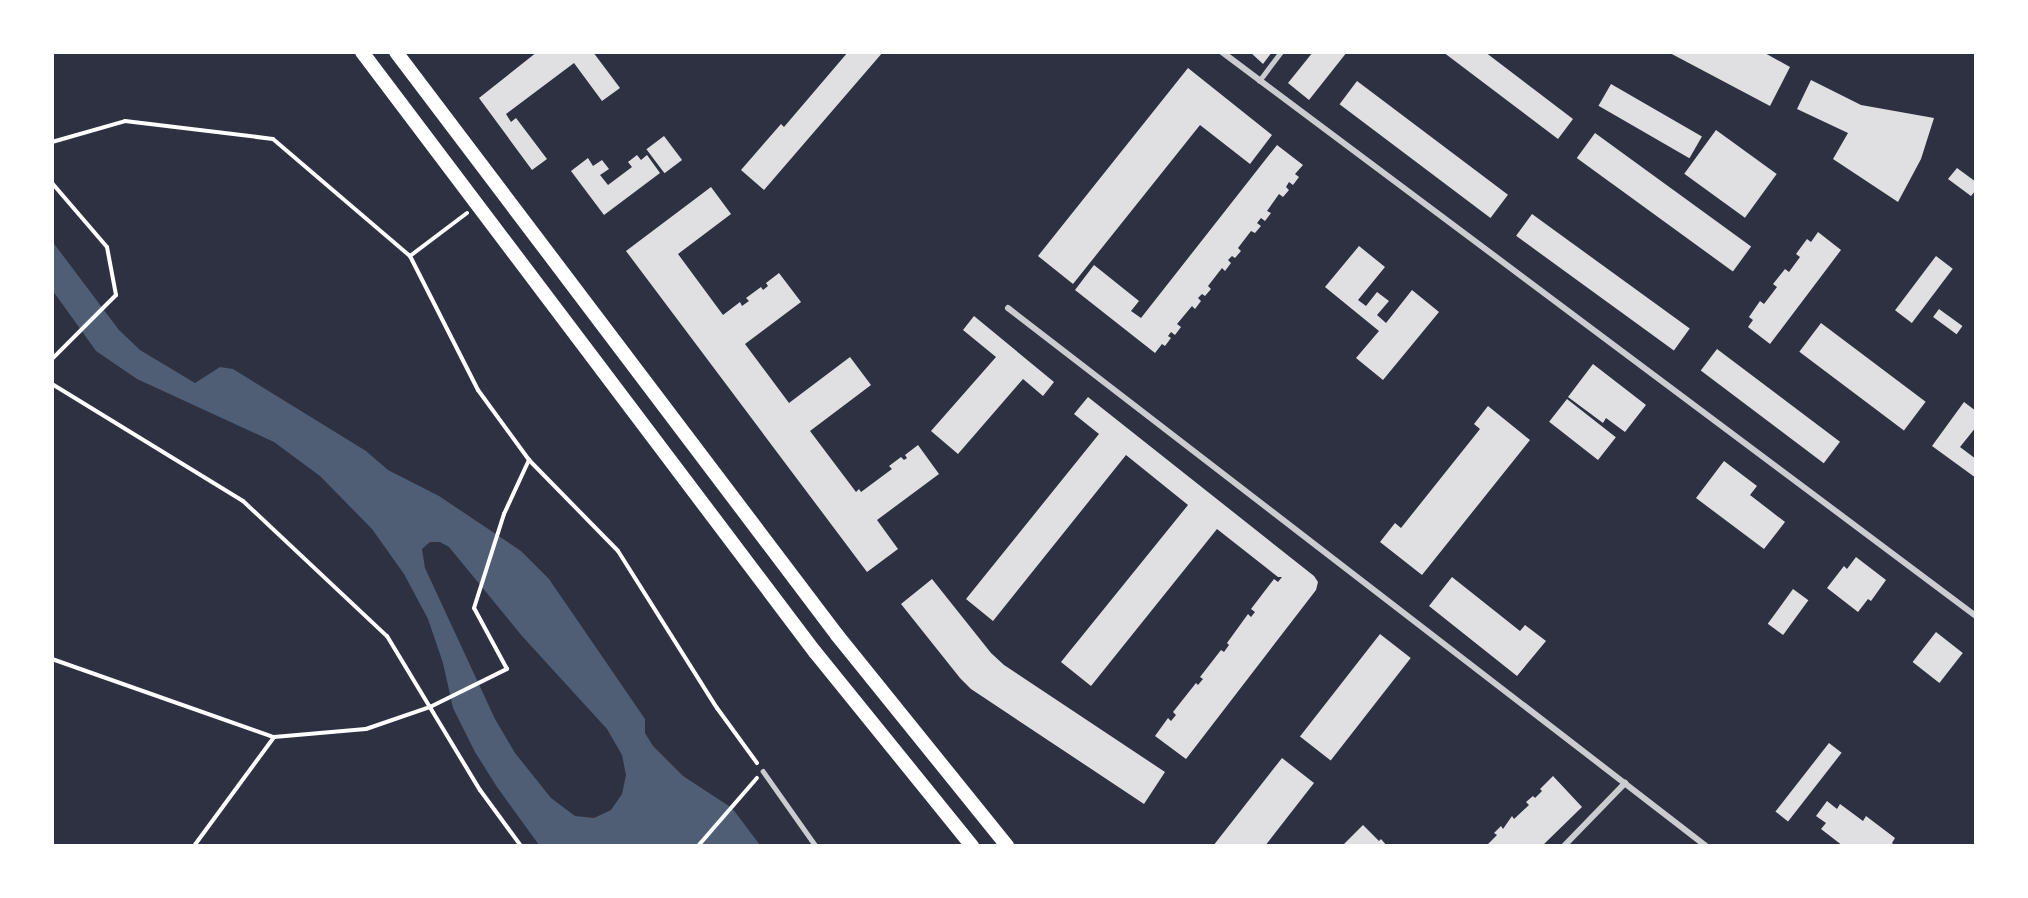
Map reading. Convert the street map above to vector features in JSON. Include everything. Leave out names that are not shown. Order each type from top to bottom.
[{"type":"main road","points":[[362,52],[815,652],[972,846]]},
{"type":"main road","points":[[396,52],[837,635],[1007,846]]},
{"type":"street","points":[[1222,52],[1976,616]]},
{"type":"street","points":[[1008,308],[1706,846]]},
{"type":"street","points":[[1564,846],[1625,783]]},
{"type":"lane","points":[[1259,81],[1281,52]]},
{"type":"lane","points":[[763,771],[816,846]]},
{"type":"path","points":[[52,142],[125,121],[273,139],[410,256],[478,390],[505,430],[529,460],[618,551],[717,708],[763,771],[698,846]]},
{"type":"path","points":[[52,183],[107,247],[116,295],[52,359]]},
{"type":"path","points":[[410,256],[477,206]]},
{"type":"path","points":[[52,384],[243,501],[387,636],[480,790],[521,846]]},
{"type":"path","points":[[52,659],[274,737],[366,729],[442,702],[507,669],[474,608],[504,513],[529,460]]},
{"type":"path","points":[[194,846],[274,737]]},
{"type":"water","points":[[52,241],[119,330],[140,350],[195,383],[220,367],[233,369],[366,451],[388,470],[439,496],[521,551],[549,579],[645,719],[645,733],[653,746],[683,776],[732,808],[760,845],[539,845],[475,752],[453,708],[443,663],[428,619],[404,574],[372,529],[320,476],[274,442],[137,379],[96,351],[53,291]],"holes":[[[430,542],[440,542],[449,547],[522,636],[607,729],[622,755],[626,775],[622,794],[611,810],[594,818],[575,816],[551,798],[515,753],[495,719],[425,568],[422,549]]]},
{"type":"building","points":[[537,52],[593,52],[620,88],[602,101],[574,63],[506,114],[511,122],[516,118],[547,159],[532,170],[479,98]]},
{"type":"building","points":[[848,52],[883,52],[764,190],[741,170],[781,124],[784,127]]},
{"type":"building","points":[[1250,52],[1272,52],[1263,64]]},
{"type":"building","points":[[1313,52],[1347,52],[1309,100],[1288,83]]},
{"type":"building","points":[[1443,52],[1485,52],[1573,119],[1558,139]]},
{"type":"building","points":[[1668,52],[1763,52],[1790,67],[1770,106]]},
{"type":"building","points":[[1188,68],[1272,135],[1250,164],[1200,125],[1073,284],[1038,256]]},
{"type":"building","points":[[1811,80],[1861,105],[1934,118],[1921,159],[1898,202],[1833,159],[1848,133],[1797,109]]},
{"type":"building","points":[[1357,81],[1508,195],[1490,218],[1340,104]]},
{"type":"building","points":[[1611,84],[1702,136],[1689,158],[1598,106]]},
{"type":"building","points":[[1716,130],[1777,174],[1745,218],[1684,174]]},
{"type":"building","points":[[1595,133],[1751,246],[1733,272],[1577,158]]},
{"type":"building","points":[[664,136],[682,160],[664,173],[646,149]]},
{"type":"building","points":[[1277,145],[1303,165],[1295,174],[1299,177],[1293,185],[1289,182],[1286,187],[1289,190],[1283,197],[1279,194],[1267,211],[1271,213],[1265,221],[1261,218],[1257,223],[1261,226],[1255,233],[1251,231],[1238,248],[1241,251],[1235,258],[1232,256],[1228,260],[1231,263],[1225,271],[1222,268],[1208,286],[1211,289],[1205,296],[1202,294],[1198,298],[1201,301],[1195,309],[1192,306],[1177,324],[1181,327],[1175,335],[1171,332],[1168,336],[1171,338],[1165,346],[1162,344],[1155,353],[1075,290],[1094,265],[1139,301],[1131,311],[1141,318]]},
{"type":"building","points":[[637,155],[641,160],[647,155],[660,173],[604,215],[571,171],[588,158],[593,166],[602,160],[609,169],[600,175],[608,185],[632,167],[628,162]]},
{"type":"building","points":[[1957,168],[1976,182],[1976,190],[1971,196],[1948,179]]},
{"type":"building","points":[[711,187],[731,214],[678,254],[723,315],[740,302],[742,306],[749,301],[746,298],[761,287],[763,290],[768,286],[766,283],[779,273],[801,302],[745,344],[789,403],[850,357],[871,385],[810,431],[856,492],[859,489],[861,492],[892,469],[889,466],[901,457],[904,460],[907,458],[905,455],[918,445],[939,474],[877,520],[898,549],[867,572],[626,251]]},
{"type":"building","points":[[1532,214],[1690,329],[1674,350],[1516,236]]},
{"type":"building","points":[[1818,232],[1841,250],[1770,344],[1748,327],[1753,320],[1749,317],[1760,301],[1764,304],[1777,287],[1773,284],[1785,269],[1789,272],[1800,257],[1796,254],[1807,239],[1811,242]]},
{"type":"building","points":[[1359,246],[1385,267],[1358,300],[1366,306],[1377,292],[1389,301],[1377,315],[1386,323],[1412,290],[1439,312],[1383,380],[1356,358],[1379,331],[1325,287]]},
{"type":"building","points":[[1936,256],[1953,269],[1912,323],[1895,310]]},
{"type":"building","points":[[1939,309],[1962,326],[1957,334],[1933,317]]},
{"type":"building","points":[[974,316],[1054,382],[1043,396],[1023,379],[958,454],[931,431],[996,357],[963,330]]},
{"type":"building","points":[[1821,323],[1926,402],[1904,431],[1799,352]]},
{"type":"building","points":[[1717,349],[1840,442],[1824,463],[1701,371]]},
{"type":"building","points":[[1593,364],[1646,405],[1625,432],[1606,418],[1603,423],[1568,397]]},
{"type":"building","points":[[1088,397],[1314,576],[1318,582],[1316,590],[1186,759],[1155,736],[1168,718],[1171,721],[1176,715],[1173,712],[1196,683],[1198,685],[1203,679],[1200,677],[1221,650],[1224,652],[1229,645],[1227,643],[1248,614],[1251,617],[1255,612],[1251,609],[1274,579],[1278,582],[1282,577],[1278,577],[1217,529],[1091,686],[1061,662],[1188,505],[1126,455],[993,621],[966,599],[1099,434],[1074,414]]},
{"type":"building","points":[[1567,399],[1616,437],[1598,460],[1549,422]]},
{"type":"building","points":[[1964,402],[1976,411],[1976,427],[1960,447],[1976,459],[1976,478],[1932,446]]},
{"type":"building","points":[[1488,406],[1530,440],[1422,575],[1380,542],[1395,523],[1401,528],[1480,429],[1474,424]]},
{"type":"building","points":[[1724,461],[1757,486],[1750,495],[1785,522],[1764,549],[1696,498]]},
{"type":"building","points":[[1856,557],[1886,580],[1871,601],[1868,599],[1858,612],[1827,588],[1844,566],[1847,569]]},
{"type":"building","points":[[1452,577],[1520,631],[1525,625],[1546,641],[1517,676],[1429,606]]},
{"type":"building","points":[[932,579],[991,653],[1004,665],[1165,772],[1144,804],[971,689],[960,678],[901,604]]},
{"type":"building","points":[[1793,589],[1808,600],[1783,635],[1768,624]]},
{"type":"building","points":[[1936,632],[1963,653],[1939,683],[1913,662]]},
{"type":"building","points":[[1380,634],[1411,658],[1331,760],[1300,736]]},
{"type":"building","points":[[1829,743],[1842,753],[1788,821],[1775,812]]},
{"type":"building","points":[[1282,758],[1314,783],[1265,846],[1213,846]]},
{"type":"building","points":[[1553,776],[1582,807],[1542,846],[1486,846],[1497,835],[1494,833],[1501,826],[1503,829],[1512,816],[1514,819],[1529,805],[1526,802],[1533,796],[1535,798],[1542,791],[1540,789]]},
{"type":"building","points":[[1827,801],[1837,809],[1840,804],[1863,821],[1866,816],[1895,838],[1892,843],[1895,846],[1843,846],[1821,829],[1826,823],[1816,816]]},
{"type":"building","points":[[1363,825],[1379,841],[1381,839],[1387,846],[1342,846]]}]
